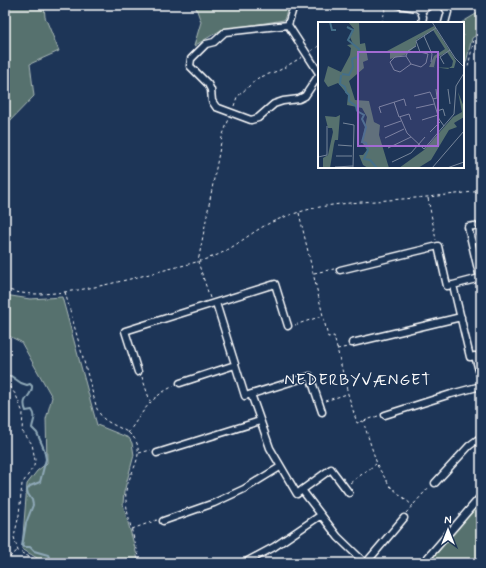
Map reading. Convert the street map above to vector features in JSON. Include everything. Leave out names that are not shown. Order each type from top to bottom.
[{"type":"street","points":[[294,5],[288,25],[318,72]]},
{"type":"street","points":[[399,5],[417,8],[421,11],[423,17],[422,22]]},
{"type":"street","points":[[421,11],[430,5]]},
{"type":"street","points":[[444,5],[448,12],[445,22]]},
{"type":"street","points":[[288,25],[225,32],[214,42],[206,44],[191,59],[190,66],[208,84],[211,90],[212,101],[216,107],[251,120],[258,118],[274,104],[299,99],[305,96],[318,76]]},
{"type":"street","points":[[340,270],[438,246],[447,286],[480,278],[468,227],[474,226]]},
{"type":"street","points":[[138,372],[125,331],[275,284],[288,326]]},
{"type":"street","points":[[453,285],[470,357],[478,356],[481,378]]},
{"type":"street","points":[[214,304],[245,396],[310,376],[322,412]]},
{"type":"street","points":[[352,343],[460,317]]},
{"type":"street","points":[[180,383],[235,365]]},
{"type":"street","points":[[385,415],[481,386]]},
{"type":"street","points":[[251,394],[270,448],[297,494],[331,469],[349,493]]},
{"type":"street","points":[[158,453],[260,421]]},
{"type":"street","points":[[434,483],[469,446],[481,437]]},
{"type":"street","points":[[163,521],[214,503],[244,489],[280,467]]},
{"type":"street","points":[[302,490],[338,537],[365,563],[404,518]]},
{"type":"street","points":[[423,563],[481,496]]},
{"type":"street","points":[[244,563],[274,547],[321,515]]},
{"type":"path","points":[[382,22],[386,5]]},
{"type":"path","points":[[481,8],[478,10],[481,14]]},
{"type":"path","points":[[464,69],[468,67],[474,40],[481,34]]},
{"type":"path","points":[[214,304],[198,262],[222,137],[237,97],[258,78],[280,70],[318,47]]},
{"type":"path","points":[[5,288],[8,290],[27,293],[65,292],[198,262],[216,255],[272,222],[317,208],[481,191]]},
{"type":"path","points":[[427,197],[438,246]]},
{"type":"path","points":[[299,213],[328,337],[334,336],[348,394],[357,423],[383,414],[385,415]]},
{"type":"path","points":[[313,274],[340,268],[340,270]]},
{"type":"path","points":[[65,292],[97,409],[102,417],[135,439],[137,443],[138,454],[126,491],[126,502],[141,563]]},
{"type":"path","points":[[288,326],[323,316]]},
{"type":"path","points":[[337,349],[352,346],[352,343]]},
{"type":"path","points":[[138,372],[141,374],[150,402]]},
{"type":"path","points":[[5,383],[16,395],[23,413],[22,431],[32,444],[35,460],[34,466],[22,484],[19,515],[14,537],[18,551],[37,561],[38,563]]},
{"type":"path","points":[[128,434],[150,402],[158,394],[180,383]]},
{"type":"path","points":[[319,403],[348,394]]},
{"type":"path","points":[[363,421],[377,463],[390,486],[413,506]]},
{"type":"path","points":[[138,454],[143,452]]},
{"type":"path","points":[[344,487],[377,463]]},
{"type":"path","points":[[404,518],[434,483]]},
{"type":"path","points":[[132,529],[160,519],[163,521]]},
{"type":"path","points":[[5,561],[18,551]]},
{"type":"green space","points":[[5,5],[44,5],[45,17],[59,51],[30,64],[34,96],[5,126]]},
{"type":"green space","points":[[195,5],[289,5],[284,20],[221,30],[194,46],[201,22]]},
{"type":"green space","points":[[481,11],[481,32],[472,38],[464,71],[464,22],[463,22]]},
{"type":"green space","points":[[5,295],[30,299],[62,297],[97,425],[129,438],[132,443],[134,455],[124,492],[123,504],[139,563],[39,563],[37,558],[22,549],[27,484],[37,471],[47,463],[46,419],[52,397],[21,342],[5,334]]},
{"type":"green space","points":[[481,502],[481,563],[428,563]]},
{"type":"waterway","points":[[5,377],[11,376],[21,383],[27,385],[30,384],[32,386],[31,393],[26,400],[25,406],[26,411],[32,410],[33,412],[34,417],[32,428],[37,433],[44,449],[46,459],[40,482],[30,486],[27,490],[33,505],[26,523],[22,546],[30,547],[34,551],[48,555],[49,557],[45,563]]},
{"type":"district","name":"NEDERBYVÆNGET","points":[[358,379]]}]
